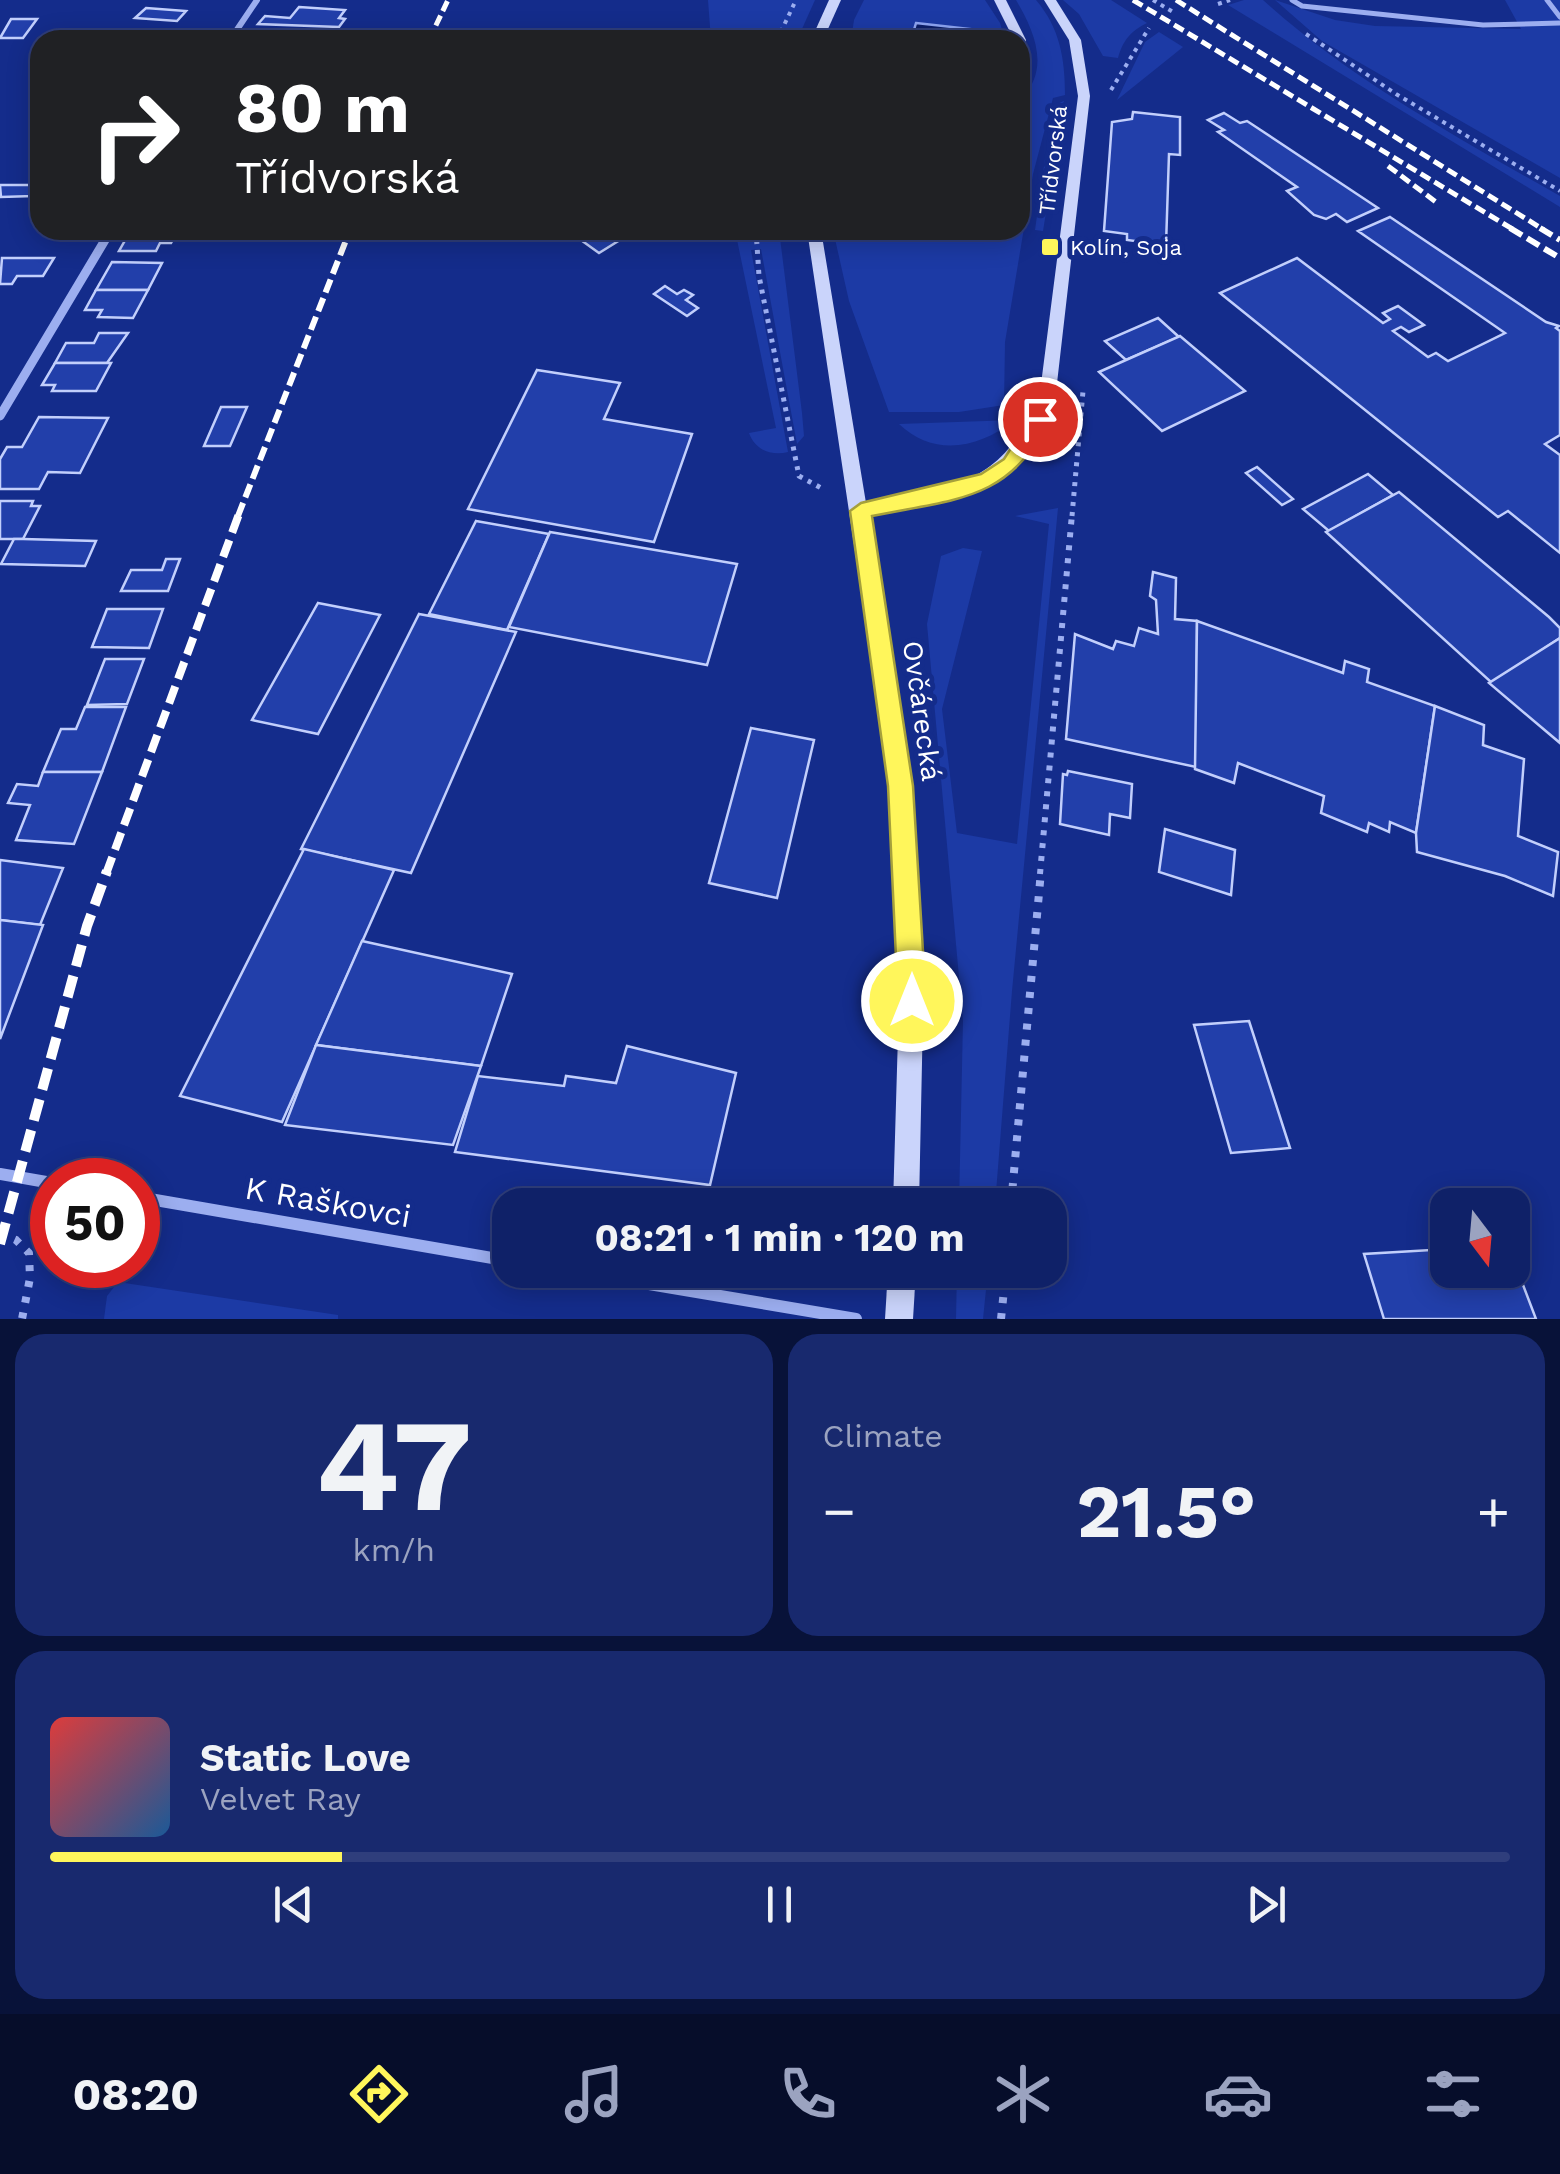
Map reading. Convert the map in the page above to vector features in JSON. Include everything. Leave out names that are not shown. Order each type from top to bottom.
[{"type":"main road","points":[[1000,0],[1016,30]]},
{"type":"main road","name":"Třídvorská","points":[[861,511],[988,479],[1011,465],[1028,444],[1040,419],[1048,392],[1084,96],[1075,40],[1050,0]]},
{"type":"main road","points":[[821,30],[832,5]]},
{"type":"main road","name":"Ovčárecká","points":[[816,240],[861,511],[903,822],[912,966],[906,1188]]},
{"type":"main road","points":[[899,1319],[901,1288]]},
{"type":"street","points":[[237,30],[257,0]]},
{"type":"street","points":[[0,416],[105,240]]},
{"type":"street","points":[[0,1174],[30,1179]]},
{"type":"street","name":"K Raškovci","points":[[160,1201],[492,1258]]},
{"type":"street","points":[[673,1288],[856,1319]]},
{"type":"lane","points":[[1292,0],[1302,6],[1483,25],[1560,20],[1547,0]]},
{"type":"path","points":[[782,30],[796,0]]},
{"type":"path","points":[[1154,0],[1173,12]]},
{"type":"path","points":[[1218,4],[1230,0]]},
{"type":"path","points":[[1295,25],[1396,94],[1560,191]]},
{"type":"path","points":[[1109,92],[1124,73],[1137,41],[1149,28]]},
{"type":"path","points":[[757,240],[759,276],[799,476],[861,511]]},
{"type":"path","points":[[1013,1188],[1083,390]]},
{"type":"path","points":[[0,1233],[16,1240],[29,1253],[30,1278],[22,1319]]},
{"type":"path","points":[[1001,1319],[1004,1288]]},
{"type":"shaded area","points":[[708,0],[815,0],[802,30],[710,30]]},
{"type":"shaded area","points":[[864,0],[985,0],[1002,30],[852,30]]},
{"type":"shaded area","points":[[1016,0],[1036,0],[1051,22],[1062,57],[1065,95],[1053,98],[1030,192],[1030,88],[1037,51]]},
{"type":"shaded area","points":[[1063,0],[1111,0],[1147,23],[1128,37],[1118,58],[1103,56],[1079,14]]},
{"type":"shaded area","points":[[1263,0],[1368,81],[1560,196],[1560,207],[1228,5]]},
{"type":"shaded area","points":[[1275,0],[1335,20],[1375,26],[1521,29],[1505,0],[1560,0],[1560,178],[1322,41]]},
{"type":"shaded area","points":[[916,23],[979,30],[914,30]]},
{"type":"shaded area","points":[[1159,32],[1183,47],[1117,100],[1145,42]]},
{"type":"shaded area","points":[[1064,101],[1043,231],[1035,230],[1045,159],[1059,103]]},
{"type":"shaded area","points":[[737,240],[780,240],[804,436],[797,444],[761,249],[751,250],[788,452],[764,450],[749,433],[776,428]]},
{"type":"shaded area","points":[[835,240],[1022,240],[1005,342],[1004,405],[959,412],[889,412],[849,301]]},
{"type":"shaded area","points":[[1015,420],[987,437],[957,445],[927,442],[899,424]]},
{"type":"shaded area","points":[[1058,508],[996,1188],[959,1188],[963,1021],[927,624],[941,556],[963,548],[982,551],[942,709],[957,833],[1017,844],[1049,524],[1015,516]]},
{"type":"shaded area","points":[[113,1288],[158,1288],[338,1315],[338,1319],[104,1319],[107,1296]]},
{"type":"shaded area","points":[[957,1288],[986,1288],[983,1319],[956,1319]]},
{"type":"building","points":[[299,7],[345,10],[339,18],[345,19],[339,27],[258,24],[265,16],[290,18]]},
{"type":"building","points":[[146,8],[186,11],[177,21],[135,18]]},
{"type":"building","points":[[11,19],[37,19],[23,38],[0,38]]},
{"type":"building","points":[[1133,112],[1180,117],[1180,155],[1169,154],[1166,245],[1127,240],[1127,234],[1104,231],[1112,122],[1132,119]]},
{"type":"building","points":[[1224,113],[1240,123],[1247,121],[1378,208],[1347,222],[1336,214],[1326,219],[1314,215],[1287,191],[1297,187],[1218,132],[1224,130],[1208,120]]},
{"type":"building","points":[[0,185],[30,185],[30,196],[1,197]]},
{"type":"building","points":[[1390,217],[1546,322],[1559,326],[1556,328],[1560,331],[1560,435],[1545,444],[1560,455],[1560,553],[1508,511],[1498,517],[1220,293],[1297,258],[1383,323],[1390,319],[1383,313],[1398,306],[1424,325],[1409,332],[1401,327],[1393,331],[1428,357],[1436,353],[1448,361],[1505,333],[1358,231]]},
{"type":"building","points":[[125,240],[173,240],[160,243],[156,251],[119,251]]},
{"type":"building","points":[[581,240],[620,240],[599,253]]},
{"type":"building","points":[[2,258],[54,258],[43,276],[17,276],[12,284],[0,284]]},
{"type":"building","points":[[112,262],[162,263],[148,290],[96,290]]},
{"type":"building","points":[[665,286],[677,294],[684,290],[693,295],[686,300],[698,308],[687,316],[654,294]]},
{"type":"building","points":[[96,290],[148,290],[133,318],[98,317],[102,310],[85,310]]},
{"type":"building","points":[[1158,318],[1179,337],[1126,360],[1105,341]]},
{"type":"building","points":[[99,333],[128,333],[107,363],[55,363],[66,343],[94,343]]},
{"type":"building","points":[[1180,336],[1245,391],[1162,431],[1099,372]]},
{"type":"building","points":[[55,363],[111,363],[96,391],[52,391],[55,385],[42,385]]},
{"type":"building","points":[[537,370],[620,383],[604,419],[692,434],[654,542],[468,509]]},
{"type":"building","points":[[221,407],[247,407],[230,446],[204,446]]},
{"type":"building","points":[[39,417],[108,418],[80,473],[48,472],[39,489],[0,489],[0,459],[7,447],[22,447]]},
{"type":"building","points":[[1257,467],[1293,499],[1282,505],[1246,473]]},
{"type":"building","points":[[1368,474],[1393,495],[1329,531],[1303,509]]},
{"type":"building","points":[[1399,492],[1549,617],[1560,628],[1560,638],[1492,683],[1326,532]]},
{"type":"building","points":[[0,501],[33,501],[31,506],[40,506],[23,539],[0,539]]},
{"type":"building","points":[[476,521],[549,534],[507,630],[429,614]]},
{"type":"building","points":[[550,532],[737,564],[707,665],[509,627]]},
{"type":"building","points":[[14,539],[96,541],[85,566],[1,564]]},
{"type":"building","points":[[166,559],[180,559],[168,591],[121,591],[131,570],[162,570]]},
{"type":"building","points":[[1153,572],[1176,578],[1175,619],[1197,621],[1196,767],[1066,739],[1075,634],[1113,649],[1116,641],[1134,646],[1139,628],[1158,634],[1156,600],[1150,596]]},
{"type":"building","points":[[318,603],[380,615],[318,734],[252,720]]},
{"type":"building","points":[[107,609],[163,609],[149,648],[92,647]]},
{"type":"building","points":[[419,614],[516,632],[411,873],[301,849]]},
{"type":"building","points":[[1197,621],[1343,673],[1345,661],[1369,669],[1367,682],[1435,706],[1416,833],[1390,822],[1389,832],[1369,823],[1367,832],[1321,813],[1324,796],[1238,763],[1234,783],[1195,769]]},
{"type":"building","points":[[1560,638],[1560,743],[1489,683]]},
{"type":"building","points":[[105,659],[144,659],[127,704],[87,705]]},
{"type":"building","points":[[1435,706],[1484,725],[1483,745],[1524,759],[1518,836],[1558,852],[1553,896],[1505,876],[1417,852],[1416,833]]},
{"type":"building","points":[[85,707],[126,707],[102,772],[43,772],[61,729],[76,729]]},
{"type":"building","points":[[751,728],[814,740],[777,898],[709,883]]},
{"type":"building","points":[[1068,771],[1132,784],[1130,818],[1110,814],[1109,835],[1060,824],[1063,774]]},
{"type":"building","points":[[43,772],[102,772],[74,844],[16,840],[30,805],[8,803],[17,784],[38,786]]},
{"type":"building","points":[[1165,829],[1235,850],[1231,895],[1159,872]]},
{"type":"building","points":[[304,849],[394,870],[282,1122],[180,1096]]},
{"type":"building","points":[[0,860],[63,868],[40,925],[0,920]]},
{"type":"building","points":[[0,920],[43,925],[0,1039]]},
{"type":"building","points":[[362,941],[512,974],[481,1066],[316,1045]]},
{"type":"building","points":[[1249,1021],[1290,1148],[1231,1153],[1194,1025]]},
{"type":"building","points":[[316,1045],[481,1066],[453,1145],[285,1125]]},
{"type":"building","points":[[627,1046],[736,1073],[710,1185],[455,1152],[478,1076],[564,1086],[566,1076],[616,1083]]},
{"type":"building","points":[[1430,1250],[1430,1288],[1524,1288],[1536,1319],[1384,1319],[1364,1254]]},
{"type":"railway","points":[[434,30],[448,0]]},
{"type":"railway","points":[[1133,0],[1514,230]]},
{"type":"railway","points":[[1176,0],[1544,230]]},
{"type":"railway","points":[[1388,166],[1436,202]]},
{"type":"railway","points":[[1510,228],[1560,258]]},
{"type":"railway","points":[[1540,228],[1560,240]]},
{"type":"railway","points":[[238,516],[346,240]]},
{"type":"railway","points":[[106,874],[239,514]]},
{"type":"railway","points":[[0,1244],[87,926],[107,871]]},
{"type":"place","name":"Kolín, Soja","points":[[1050,247]]},
{"type":"route","points":[[912,1001],[901,786],[861,511],[988,479],[1011,465],[1028,444],[1040,419]]}]
